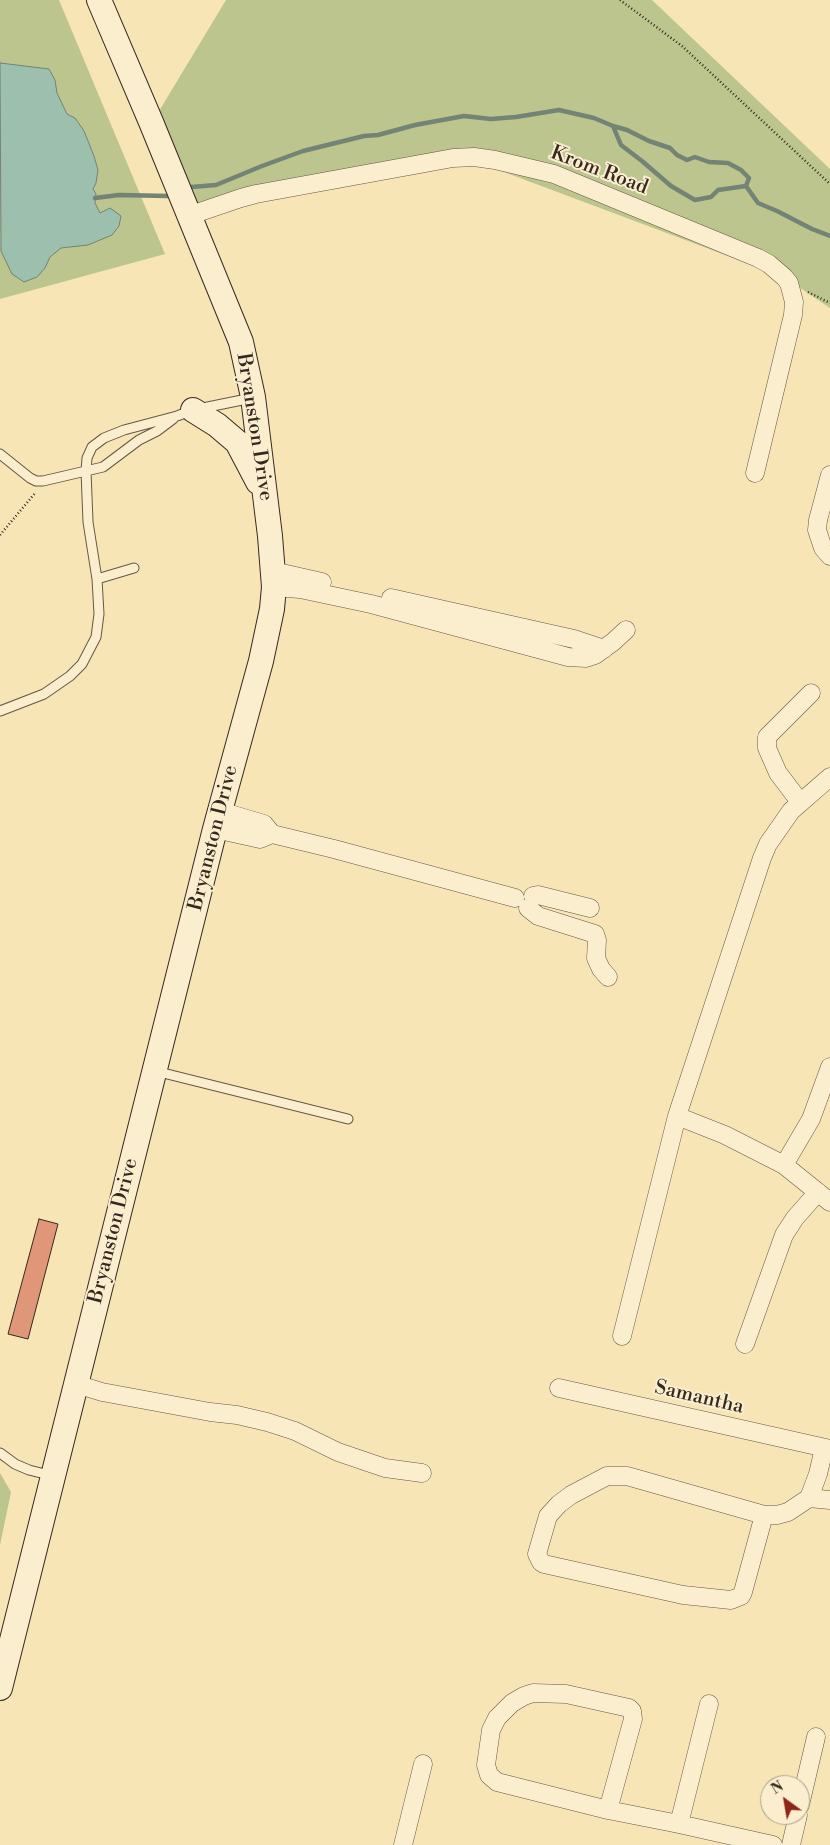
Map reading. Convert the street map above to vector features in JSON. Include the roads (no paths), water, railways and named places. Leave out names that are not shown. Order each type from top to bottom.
[{"type":"street","name":"Bryanston Drive","points":[[0,1688],[217,820],[261,661],[272,610],[274,579],[253,397],[241,342],[230,311],[188,216],[151,122],[99,0]]},
{"type":"street","name":"Krom Road","points":[[188,216],[256,194],[453,158],[474,157],[554,174],[758,258],[769,264],[789,283],[794,302],[793,315],[755,473]]},
{"type":"street","points":[[185,413],[217,425],[237,442],[265,494]]},
{"type":"street","points":[[830,475],[817,530],[819,540],[830,556]]},
{"type":"street","points":[[274,579],[300,589],[371,604],[568,658],[586,658],[604,649],[626,630]]},
{"type":"street","points":[[800,802],[774,765],[767,748],[767,737],[811,693]]},
{"type":"street","points":[[622,1336],[677,1116],[762,858],[768,844],[791,811],[830,777]]},
{"type":"street","points":[[217,820],[260,839],[272,834],[525,901],[538,916],[595,934],[597,940],[596,958],[601,969],[608,977]]},
{"type":"street","points":[[525,901],[538,895],[590,908]]},
{"type":"street","points":[[784,1165],[811,1119],[830,1067]]},
{"type":"street","points":[[677,1116],[725,1135],[784,1165],[824,1197],[795,1218],[784,1235],[745,1344]]},
{"type":"street","points":[[76,1384],[102,1392],[267,1422],[295,1431],[338,1452],[384,1468],[422,1473]]},
{"type":"street","name":"Samantha","points":[[559,1388],[827,1448]]},
{"type":"street","points":[[764,1515],[743,1592],[741,1596],[731,1600],[683,1595],[544,1564],[536,1554],[548,1516],[571,1495],[606,1476],[627,1476],[764,1515],[777,1515],[788,1512],[809,1498],[827,1448]]},
{"type":"street","points":[[809,1498],[830,1500]]},
{"type":"street","points":[[608,1810],[633,1719],[632,1711],[629,1708],[566,1694],[533,1693],[524,1696],[512,1704],[497,1718],[491,1730],[486,1765],[492,1780],[608,1810],[773,1845]]},
{"type":"street","points":[[679,1824],[709,1704]]},
{"type":"street","points":[[807,1775],[816,1737]]},
{"type":"street","points":[[403,1845],[423,1764]]},
{"type":"street","points":[[790,1845],[795,1825]]},
{"type":"lane","points":[[0,711],[44,694],[70,676],[82,664],[90,651],[99,626],[97,579],[88,522],[86,471],[89,452],[92,447],[104,438],[140,425],[253,397]]},
{"type":"lane","points":[[0,454],[36,481],[96,470],[109,464],[139,440],[185,413]]},
{"type":"lane","points":[[97,579],[134,568]]},
{"type":"lane","points":[[155,1071],[348,1118]]},
{"type":"lane","points":[[0,1453],[15,1464],[53,1476]]},
{"type":"waterway","points":[[191,187],[216,185],[303,151],[415,125],[464,116],[491,119],[559,110],[594,118],[613,126],[621,145],[671,186],[695,200],[711,197],[718,190],[746,186],[758,203],[830,236]]},
{"type":"waterway","points":[[613,126],[670,148],[677,155],[687,160],[695,157],[709,162],[728,163],[741,170],[749,178],[746,186]]},
{"type":"waterway","points":[[95,198],[119,195],[168,196]]}]
